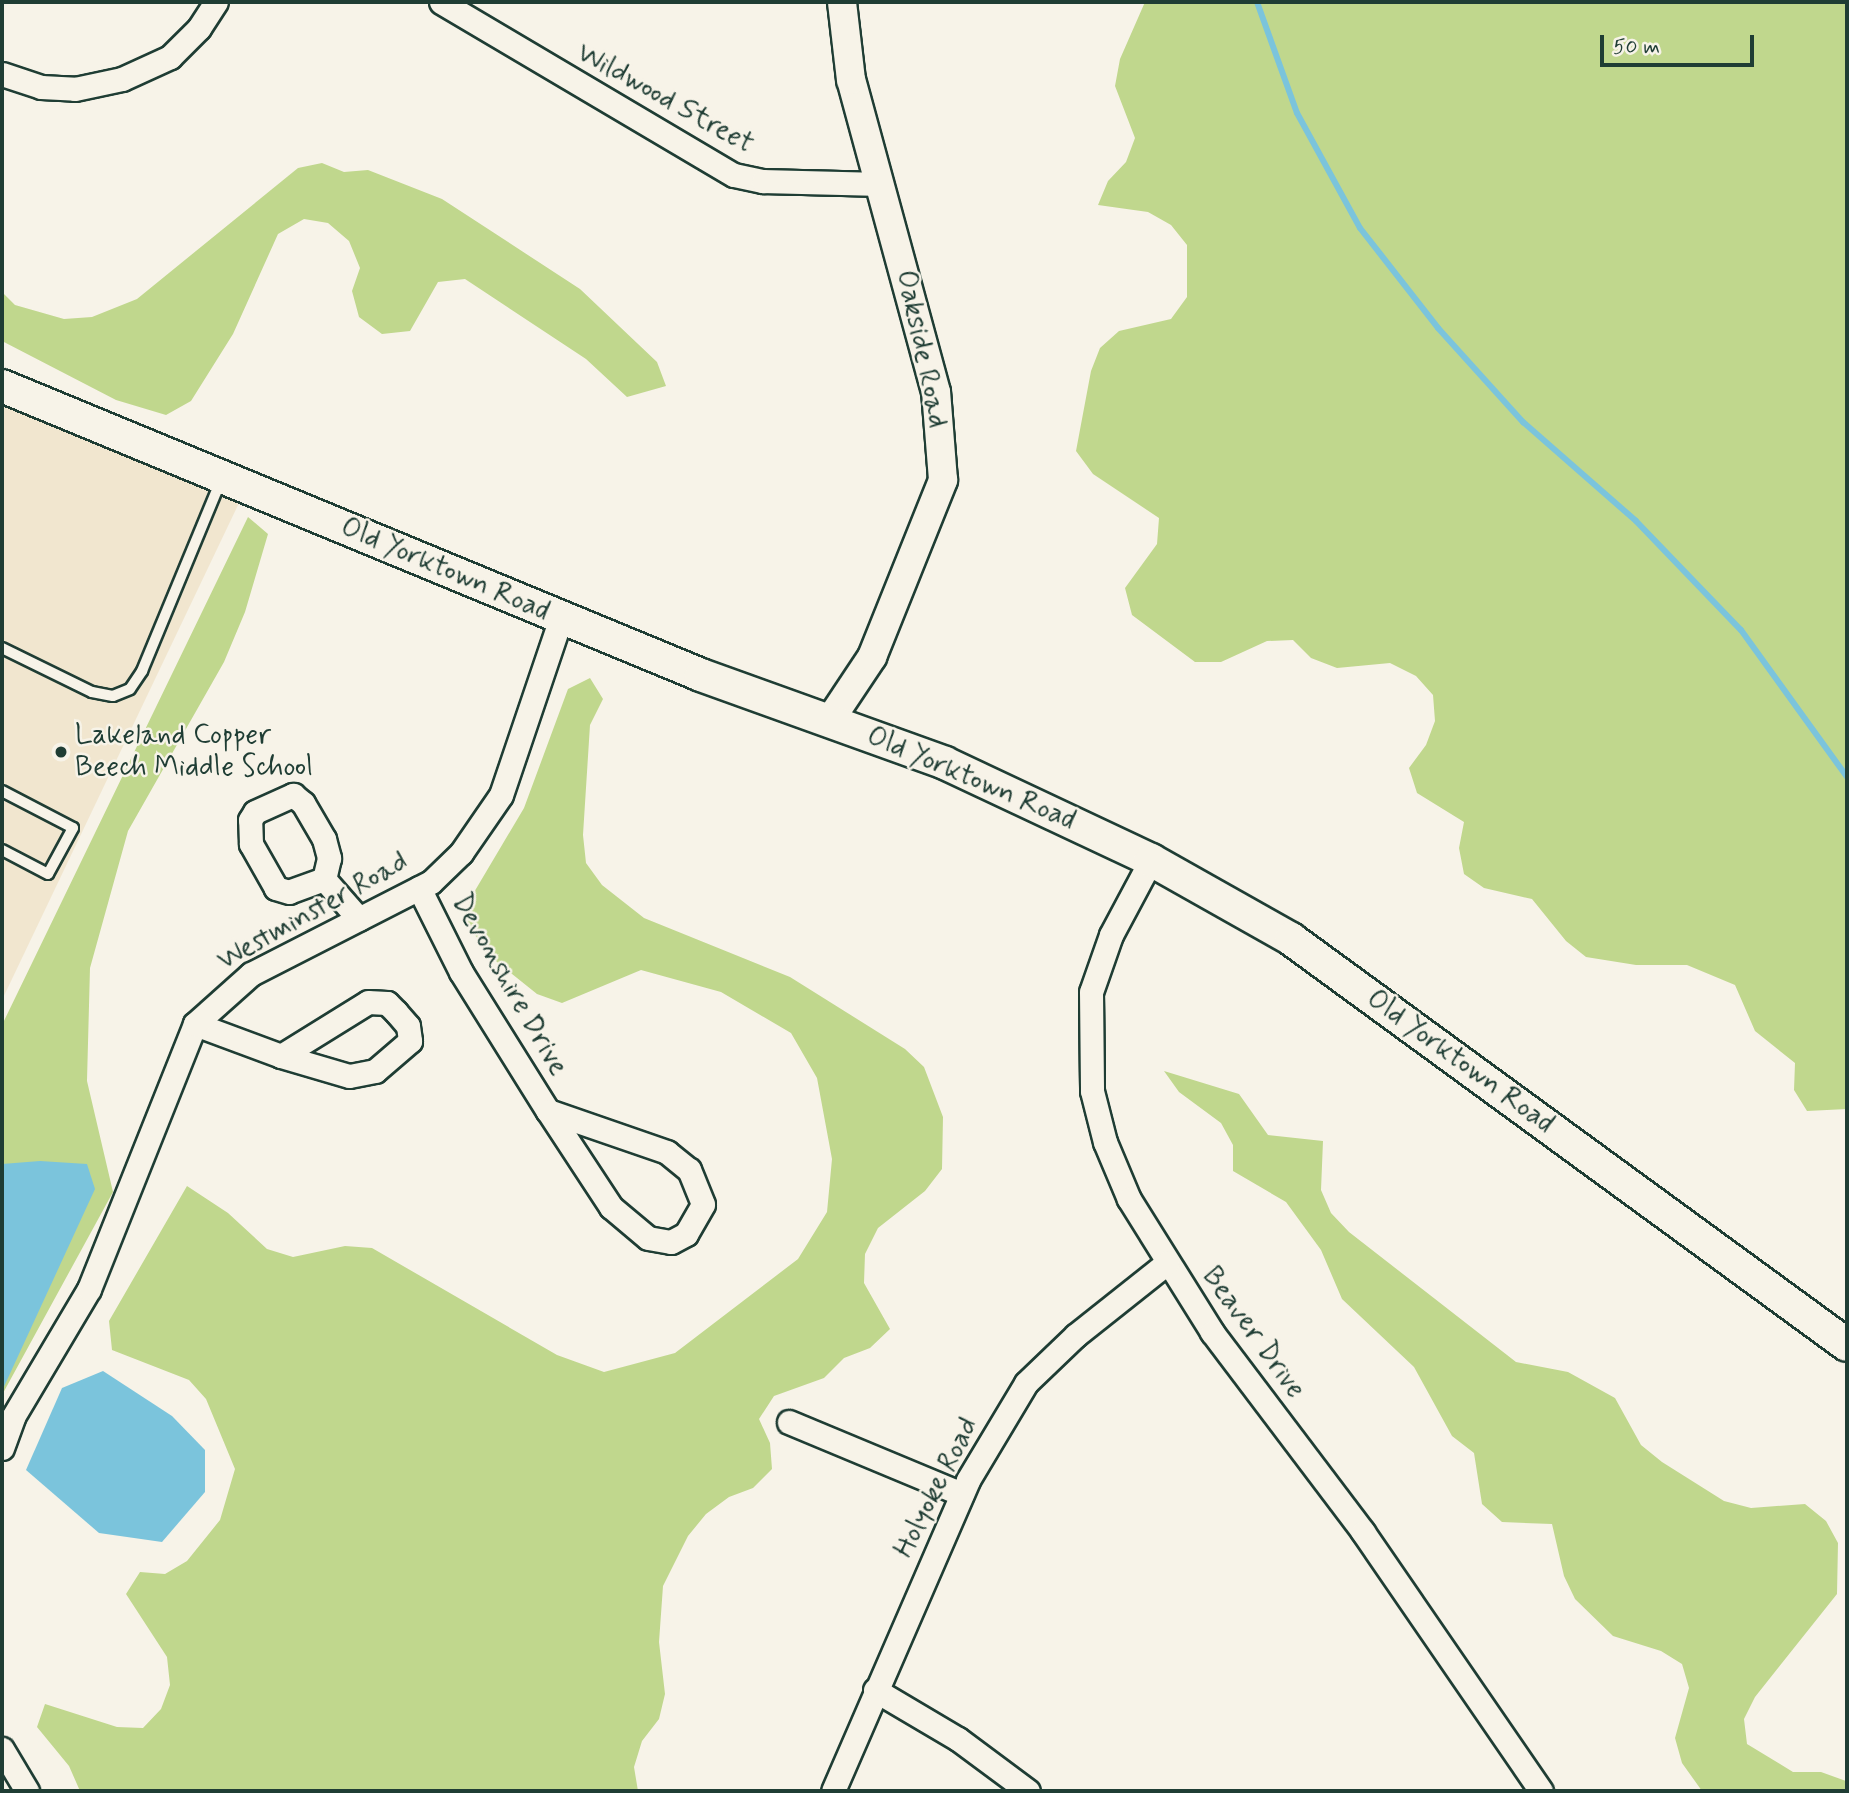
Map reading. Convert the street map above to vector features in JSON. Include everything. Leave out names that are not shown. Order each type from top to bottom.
[{"type":"main road","name":"Old Yorktown Road","points":[[2,386],[701,675],[945,763],[1151,860],[1291,939],[1847,1345]]},
{"type":"street","points":[[2,74],[41,87],[75,89],[122,79],[170,58],[199,28],[216,2]]},
{"type":"street","name":"Wildwood Street","points":[[441,2],[734,176],[763,181],[880,184]]},
{"type":"street","name":"Oakside Road","points":[[830,720],[872,657],[943,480],[936,391],[851,80],[842,2]]},
{"type":"street","name":"Westminster Road","points":[[2,1448],[13,1417],[89,1289],[195,1024],[251,974],[419,888],[461,853],[501,795],[561,618]]},
{"type":"street","name":"Beaver Drive","points":[[1151,860],[1111,935],[1091,992],[1088,1037],[1092,1091],[1105,1142],[1129,1199],[1212,1332],[1363,1532],[1541,1791]]},
{"type":"street","points":[[324,879],[359,919]]},
{"type":"street","name":"Devonshire Drive","points":[[419,888],[461,972],[548,1111],[611,1207],[631,1227],[657,1240],[671,1242],[686,1234],[702,1204],[689,1170],[667,1152],[548,1111]]},
{"type":"street","points":[[195,1024],[281,1056],[332,1073],[361,1076],[376,1071],[410,1041],[408,1026],[387,1003],[368,1002],[281,1056]]},
{"type":"street","name":"Holyoke Road","points":[[833,1791],[962,1494],[1026,1383],[1076,1335],[1167,1263]]},
{"type":"street","points":[[789,1422],[962,1494]]},
{"type":"street","points":[[875,1690],[958,1739],[1028,1791]]},
{"type":"street","points":[[2,1749],[27,1791]]},
{"type":"lane","points":[[2,648],[92,692],[113,696],[130,690],[142,671],[222,477]]},
{"type":"lane","points":[[2,791],[73,828],[48,874],[2,850]]},
{"type":"shaded area","name":"Lakeland Copper Beech Middle School","points":[[2,404],[239,503],[2,1000]]},
{"type":"green space","points":[[1145,2],[1847,2],[1847,1109],[1807,1111],[1794,1090],[1795,1063],[1755,1031],[1735,985],[1687,965],[1636,965],[1586,957],[1566,941],[1532,899],[1484,888],[1464,874],[1459,848],[1464,822],[1417,793],[1409,768],[1426,745],[1435,721],[1433,695],[1416,676],[1390,663],[1337,668],[1311,658],[1293,640],[1267,641],[1221,662],[1195,662],[1132,615],[1125,588],[1157,544],[1159,518],[1093,474],[1076,451],[1091,371],[1100,348],[1119,331],[1171,319],[1187,297],[1187,245],[1171,225],[1148,212],[1098,205],[1108,181],[1126,162],[1135,138],[1115,86],[1120,59]]},
{"type":"green space","points":[[322,163],[344,172],[368,170],[442,199],[580,289],[657,362],[666,386],[627,397],[586,359],[465,279],[438,282],[410,331],[382,334],[359,317],[352,291],[360,268],[349,241],[328,223],[304,219],[278,234],[233,334],[191,401],[166,415],[116,400],[2,341],[2,292],[15,305],[64,319],[92,317],[137,299],[298,168]]},
{"type":"green space","points":[[248,517],[268,534],[245,612],[224,662],[128,831],[90,968],[87,1081],[113,1192],[2,1395],[2,1025]]},
{"type":"green space","points":[[590,678],[603,699],[590,725],[583,835],[586,863],[602,885],[644,918],[790,977],[905,1049],[924,1067],[943,1117],[942,1169],[925,1191],[878,1228],[865,1254],[864,1283],[890,1329],[870,1348],[844,1358],[824,1378],[774,1396],[759,1419],[770,1443],[772,1469],[753,1488],[729,1497],[706,1514],[688,1536],[663,1586],[659,1642],[665,1694],[659,1719],[642,1741],[634,1767],[638,1791],[80,1791],[69,1766],[37,1727],[45,1704],[117,1727],[143,1728],[161,1709],[170,1685],[167,1657],[126,1594],[140,1572],[165,1574],[187,1561],[220,1520],[235,1469],[206,1399],[189,1380],[112,1350],[109,1321],[187,1186],[228,1213],[267,1249],[293,1257],[345,1246],[372,1248],[557,1355],[604,1372],[675,1353],[798,1259],[827,1212],[832,1159],[817,1078],[791,1033],[721,992],[641,970],[562,1003],[537,994],[497,962],[465,923],[470,899],[524,808],[568,689]]},
{"type":"green space","points":[[1164,1071],[1239,1094],[1268,1135],[1323,1141],[1321,1190],[1331,1213],[1349,1232],[1516,1362],[1568,1372],[1615,1398],[1641,1445],[1662,1462],[1724,1501],[1751,1508],[1805,1504],[1826,1521],[1838,1543],[1837,1594],[1755,1697],[1744,1719],[1747,1744],[1793,1772],[1821,1772],[1846,1781],[1846,1791],[1702,1791],[1682,1763],[1675,1738],[1689,1688],[1682,1664],[1661,1651],[1613,1636],[1575,1599],[1564,1576],[1552,1524],[1502,1522],[1482,1504],[1474,1453],[1452,1436],[1414,1367],[1342,1299],[1321,1250],[1286,1202],[1233,1171],[1233,1145],[1221,1123],[1179,1092]]},
{"type":"water","points":[[40,1161],[87,1164],[95,1189],[2,1391],[2,1164]]},
{"type":"water","points":[[103,1371],[172,1416],[205,1450],[205,1492],[162,1542],[99,1533],[26,1470],[62,1388]]},
{"type":"waterway","points":[[1257,2],[1297,113],[1360,228],[1438,328],[1523,422],[1636,521],[1741,630],[1847,777]]},
{"type":"place","name":"Lakeland Copper Beech Middle School","points":[[61,752]]}]
